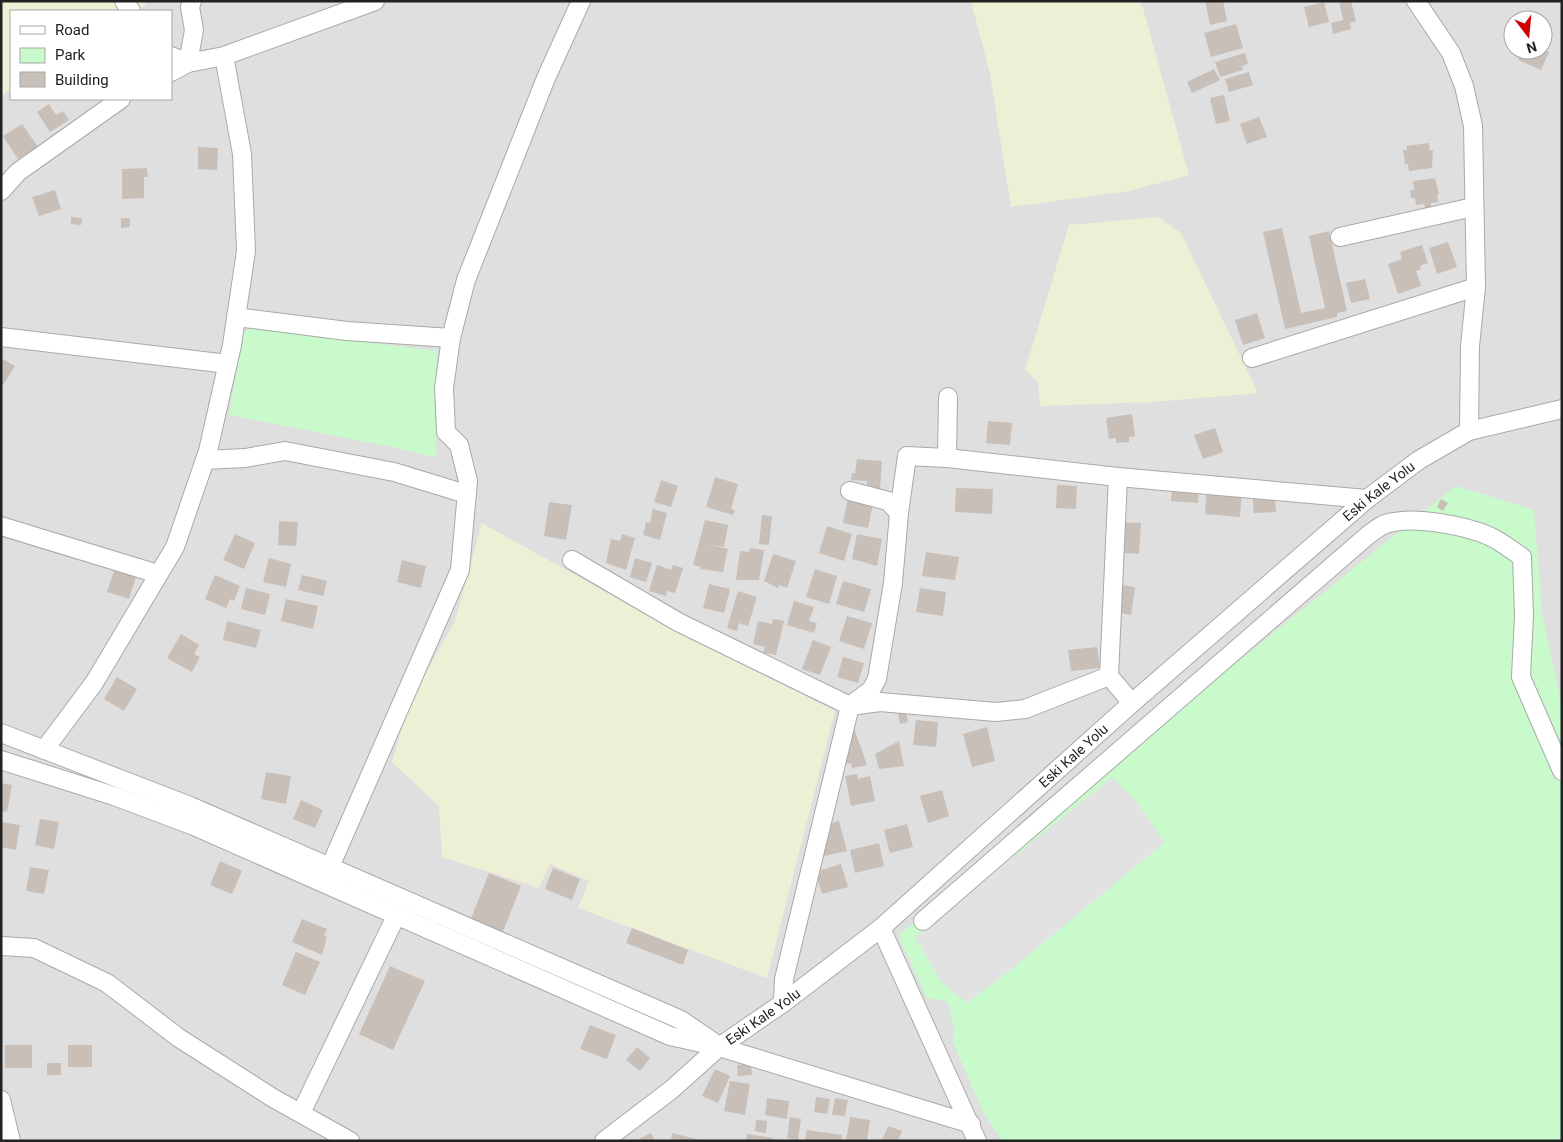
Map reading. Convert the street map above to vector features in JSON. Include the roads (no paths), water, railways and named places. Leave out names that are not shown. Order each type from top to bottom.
[{"type":"street","points":[[188,63],[194,30],[190,7],[192,1]]},
{"type":"street","points":[[172,71],[188,63],[224,56],[375,1]]},
{"type":"street","points":[[330,867],[460,570],[468,481],[459,446],[446,432],[444,388],[451,338],[466,280],[546,78],[582,1]]},
{"type":"street","points":[[1416,1],[1451,53],[1464,86],[1473,126],[1473,208],[1476,287],[1470,346],[1469,431]]},
{"type":"street","points":[[172,56],[188,63]]},
{"type":"street","points":[[44,750],[94,683],[175,546],[205,460],[228,364],[246,251],[242,154],[224,56]]},
{"type":"street","points":[[1,191],[18,172],[120,100]]},
{"type":"street","points":[[1340,236],[1473,208]]},
{"type":"street","points":[[1252,358],[1476,287]]},
{"type":"street","points":[[236,317],[346,331],[451,338]]},
{"type":"street","points":[[1,337],[228,364]]},
{"type":"street","points":[[947,458],[948,396]]},
{"type":"street","name":"Eski Kale Yolu","points":[[604,1141],[671,1090],[719,1047],[783,1003],[881,928],[1132,703],[1368,499],[1419,460],[1469,431],[1562,409]]},
{"type":"street","points":[[205,460],[245,458],[285,451],[394,472],[466,494]]},
{"type":"street","points":[[783,1003],[784,979],[850,706],[871,690],[877,679],[893,583],[899,512],[907,456],[947,458],[1118,477],[1368,499]]},
{"type":"street","points":[[1118,477],[1109,676],[1132,703]]},
{"type":"street","points":[[850,491],[888,501],[899,512]]},
{"type":"street","points":[[923,921],[1367,536],[1379,526],[1394,521],[1418,521],[1444,525],[1490,536],[1522,557],[1524,614],[1521,677],[1562,771]]},
{"type":"street","points":[[1,526],[158,574]]},
{"type":"street","points":[[572,560],[678,622],[850,706],[880,702],[996,712],[1025,709],[1109,676]]},
{"type":"street","points":[[1,733],[190,806],[681,1020],[719,1047]]},
{"type":"street","points":[[1,760],[114,796],[194,826],[670,1036],[719,1047],[970,1124]]},
{"type":"street","points":[[301,1113],[397,914]]},
{"type":"street","points":[[881,928],[977,1141]]},
{"type":"street","points":[[1,946],[34,948],[107,983],[179,1038],[350,1141]]},
{"type":"street","points":[[2,1108],[11,1141]]}]
